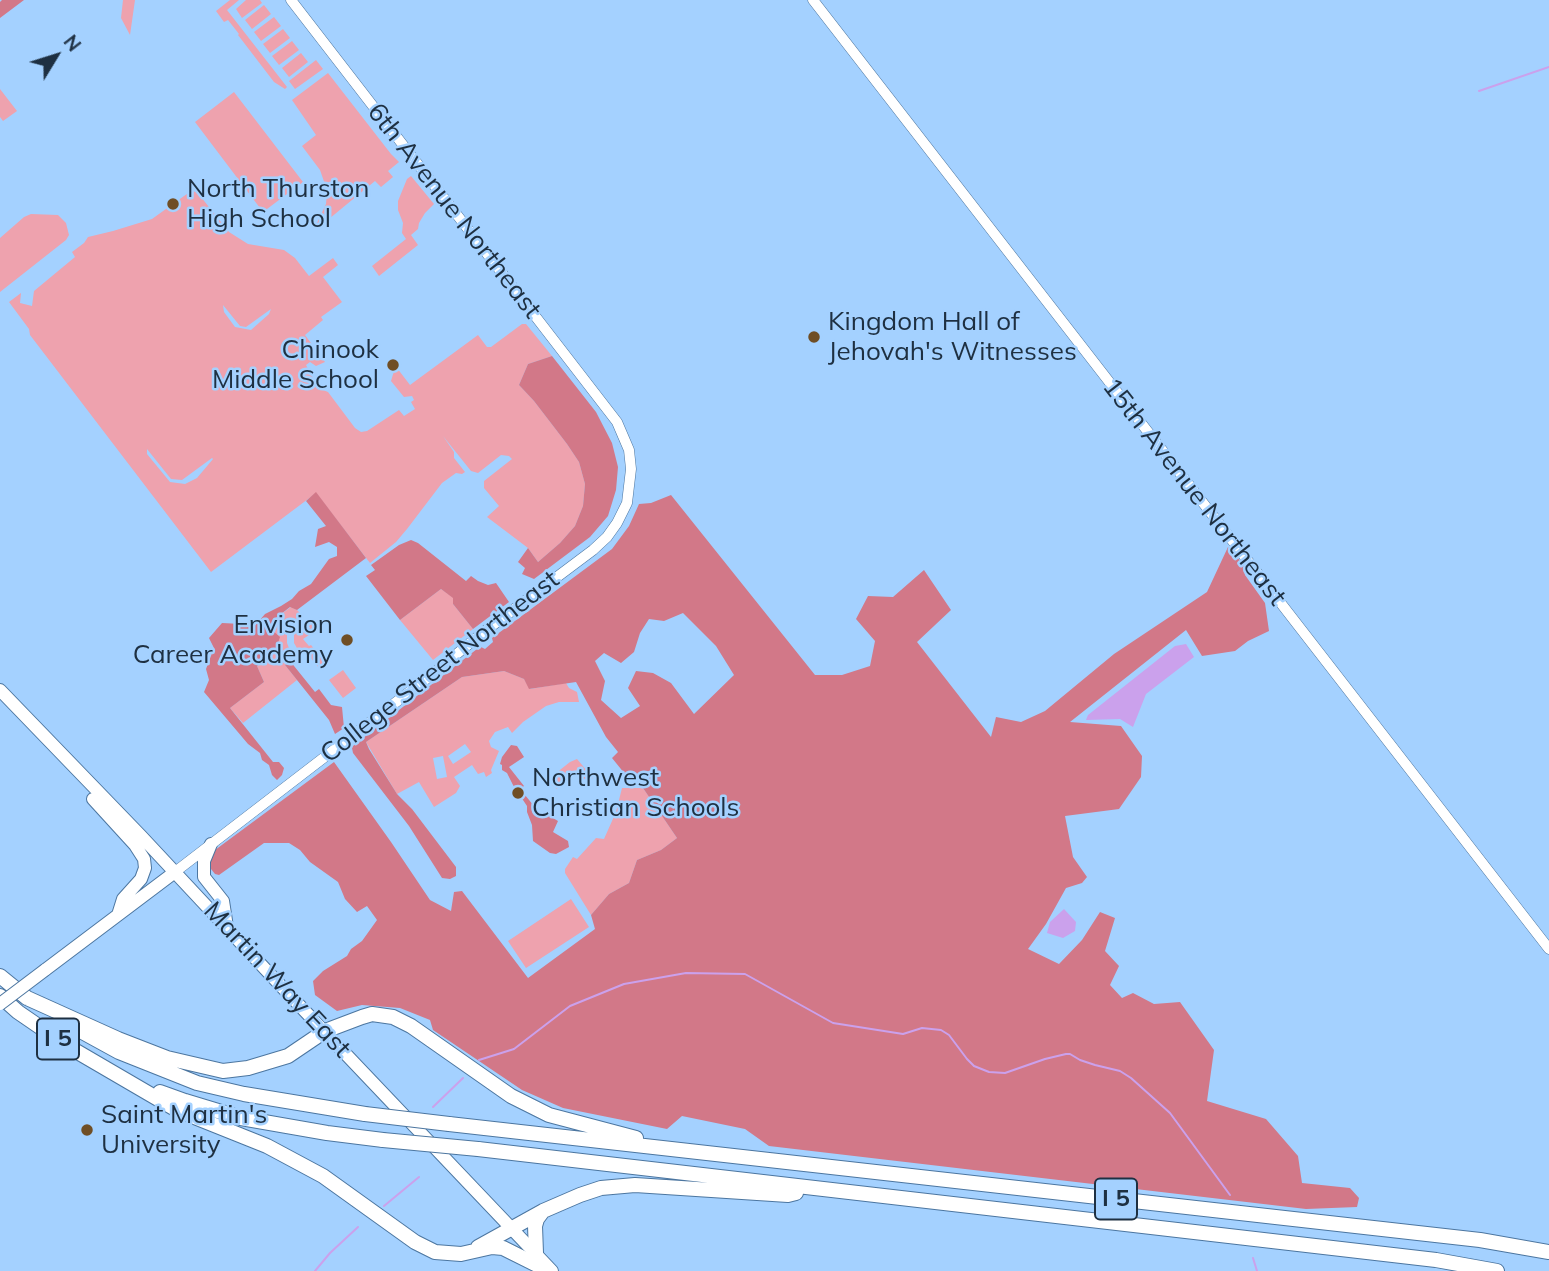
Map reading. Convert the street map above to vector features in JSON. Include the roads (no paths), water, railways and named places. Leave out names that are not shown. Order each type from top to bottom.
[{"type":"highway","name":"I 5","points":[[0,976],[27,998],[119,1052],[197,1083],[244,1094],[365,1114],[1480,1240],[1549,1252]]},
{"type":"highway","name":"I 5","points":[[0,996],[60,1041],[120,1076],[185,1101],[241,1118],[383,1140],[1436,1260],[1497,1271]]},
{"type":"highway","points":[[27,998],[167,1058],[223,1071],[248,1068],[281,1059],[325,1031],[346,1022],[372,1014],[393,1017],[411,1026],[511,1096],[549,1115],[681,1150]]},
{"type":"highway","points":[[120,1076],[177,1110],[267,1146],[323,1176],[415,1242],[435,1252],[461,1254],[492,1247],[503,1248],[551,1271]]},
{"type":"highway","points":[[470,1251],[543,1211],[601,1188],[635,1185],[788,1195],[811,1188]]},
{"type":"highway","points":[[536,1253],[535,1226],[543,1211]]},
{"type":"main road","name":"Martin Way East","points":[[0,690],[551,1271]]},
{"type":"main road","points":[[77,771],[89,794],[135,845],[144,859],[145,868],[141,879],[123,899],[118,915]]},
{"type":"main road","points":[[211,844],[204,861],[204,877],[223,901],[227,928]]},
{"type":"main road","points":[[0,1004],[175,872]]},
{"type":"street","name":"6th Avenue Northeast","points":[[290,0],[617,422]]},
{"type":"street","name":"15th Avenue Northeast","points":[[813,0],[1549,950]]},
{"type":"street","name":"College Street Northeast","points":[[175,872],[607,537],[627,503],[631,469],[629,450],[617,422]]},
{"type":"waterway","points":[[1479,91],[1549,67]]},
{"type":"waterway","points":[[479,1060],[514,1049],[570,1006],[624,984],[686,973],[745,974],[833,1023],[903,1034],[922,1028],[941,1030],[949,1035],[974,1066],[989,1072],[1005,1073],[1066,1054],[1120,1071],[1170,1113],[1230,1195]]},
{"type":"waterway","points":[[433,1107],[463,1078]]},
{"type":"waterway","points":[[384,1206],[419,1177]]},
{"type":"waterway","points":[[315,1271],[358,1227]]},
{"type":"waterway","points":[[1253,1258],[1257,1271]]},
{"type":"place","name":"North Thurston High School","points":[[173,204]]},
{"type":"place","name":"Kingdom Hall of Jehovah's Witnesses","points":[[814,337]]},
{"type":"place","name":"Chinook Middle School","points":[[393,365]]},
{"type":"place","name":"Envision Career Academy","points":[[347,640]]},
{"type":"place","name":"Northwest Christian Schools","points":[[518,793]]},
{"type":"place","name":"Saint Martin's University","points":[[87,1130]]}]
